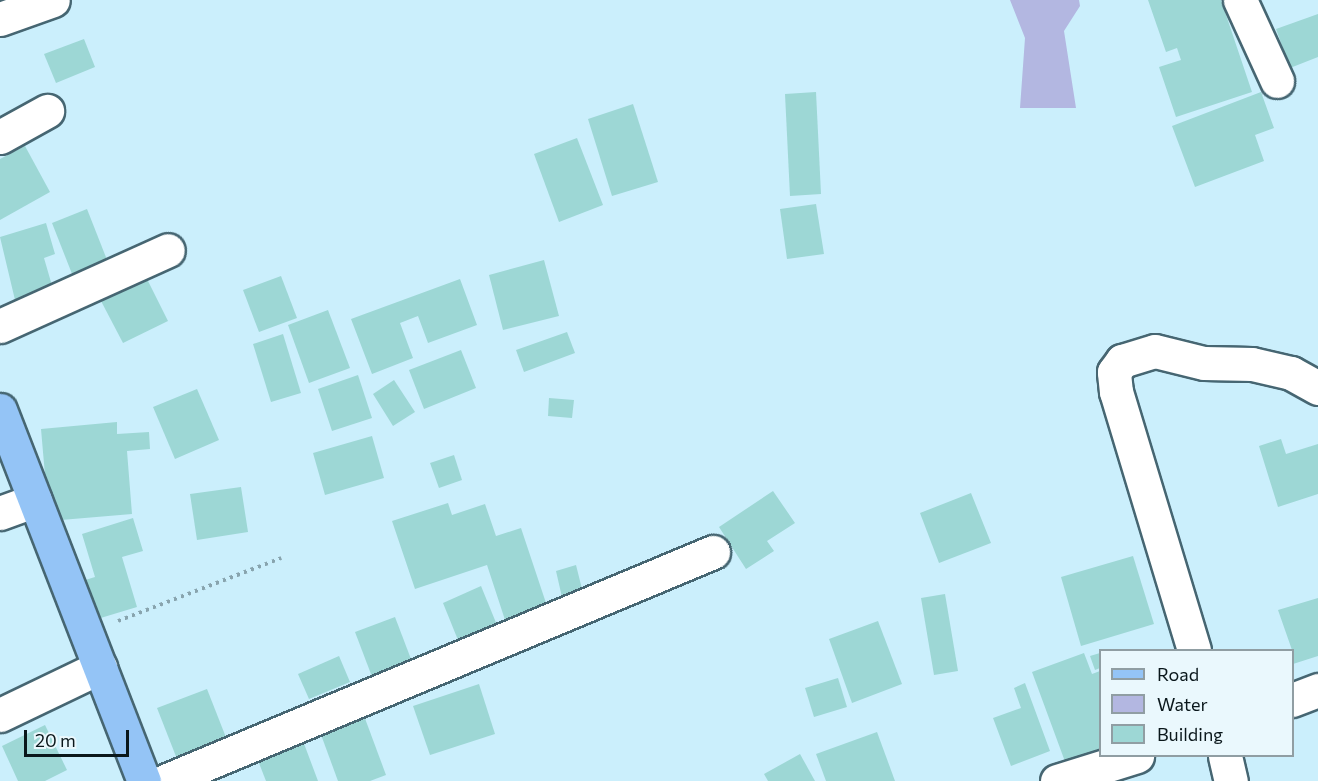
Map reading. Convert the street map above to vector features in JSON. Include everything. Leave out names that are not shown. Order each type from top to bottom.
[{"type":"main road","points":[[0,410],[144,781]]},
{"type":"street","points":[[0,19],[53,0]]},
{"type":"street","points":[[1240,0],[1277,81]]},
{"type":"street","points":[[0,137],[47,111]]},
{"type":"street","points":[[0,326],[168,250]]},
{"type":"street","points":[[1193,649],[1116,393],[1114,372],[1122,361],[1155,351],[1204,363],[1252,364],[1291,373],[1318,388]]},
{"type":"street","points":[[0,513],[35,500]]},
{"type":"street","points":[[165,781],[713,552]]},
{"type":"street","points":[[0,715],[100,667]]},
{"type":"street","points":[[1294,700],[1318,690]]},
{"type":"street","points":[[1057,781],[1134,757]]},
{"type":"street","points":[[1224,757],[1231,781]]},
{"type":"path","points":[[86,633],[281,558]]},
{"type":"water","points":[[1010,0],[1079,0],[1080,6],[1064,31],[1076,108],[1020,108],[1025,38]]},
{"type":"building","points":[[1148,0],[1221,0],[1252,92],[1176,117],[1159,67],[1181,60],[1177,48],[1166,52]]},
{"type":"building","points":[[1318,14],[1318,57],[1290,68],[1276,29]]},
{"type":"building","points":[[84,39],[95,67],[56,83],[44,54]]},
{"type":"building","points":[[816,92],[821,194],[790,196],[785,94]]},
{"type":"building","points":[[1261,92],[1274,128],[1255,135],[1264,161],[1195,187],[1172,126]]},
{"type":"building","points":[[633,104],[658,182],[612,196],[588,119]]},
{"type":"building","points":[[577,138],[603,205],[559,222],[534,154]]},
{"type":"building","points":[[25,146],[50,192],[0,220],[0,159]]},
{"type":"building","points":[[816,204],[824,254],[787,259],[780,209]]},
{"type":"building","points":[[87,209],[111,270],[76,284],[52,223]]},
{"type":"building","points":[[46,223],[55,254],[44,258],[53,289],[15,300],[0,237]]},
{"type":"building","points":[[544,260],[559,316],[503,330],[489,275]]},
{"type":"building","points":[[281,276],[297,318],[259,332],[243,290]]},
{"type":"building","points":[[147,279],[168,321],[123,343],[101,301]]},
{"type":"building","points":[[460,279],[477,325],[428,343],[418,316],[400,323],[413,358],[372,374],[351,319]]},
{"type":"building","points":[[328,310],[350,368],[309,383],[288,325]]},
{"type":"building","points":[[567,332],[575,353],[524,372],[516,350]]},
{"type":"building","points":[[283,334],[301,393],[271,402],[253,344]]},
{"type":"building","points":[[461,350],[476,388],[424,409],[409,370]]},
{"type":"building","points":[[358,375],[372,418],[332,431],[318,389]]},
{"type":"building","points":[[394,380],[415,412],[393,426],[373,394]]},
{"type":"building","points":[[197,389],[219,440],[175,459],[153,407]]},
{"type":"building","points":[[549,398],[574,400],[572,418],[548,416]]},
{"type":"building","points":[[117,422],[117,434],[149,432],[150,449],[127,451],[132,514],[49,521],[41,429]]},
{"type":"building","points":[[372,436],[384,478],[325,495],[313,453]]},
{"type":"building","points":[[1281,439],[1286,454],[1318,444],[1318,494],[1278,507],[1259,446]]},
{"type":"building","points":[[454,455],[462,480],[439,488],[430,463]]},
{"type":"building","points":[[241,487],[248,532],[197,540],[190,494]]},
{"type":"building","points":[[773,491],[795,523],[767,541],[774,551],[746,569],[719,527]]},
{"type":"building","points":[[971,493],[991,543],[939,563],[920,513]]},
{"type":"building","points":[[448,503],[452,515],[485,504],[496,536],[521,528],[548,609],[506,623],[487,565],[415,589],[392,521]]},
{"type":"building","points":[[133,518],[143,551],[122,557],[137,607],[94,620],[82,581],[95,577],[82,534]]},
{"type":"building","points":[[1133,556],[1154,624],[1081,646],[1061,577]]},
{"type":"building","points":[[576,565],[585,601],[564,606],[556,571]]},
{"type":"building","points":[[481,586],[499,630],[460,645],[443,603]]},
{"type":"building","points":[[945,594],[958,671],[934,675],[921,598]]},
{"type":"building","points":[[1318,598],[1318,656],[1294,664],[1294,649],[1292,649],[1278,610]]},
{"type":"building","points":[[395,617],[414,667],[374,682],[355,632]]},
{"type":"building","points":[[878,621],[902,684],[852,703],[829,639]]},
{"type":"building","points":[[1084,653],[1092,674],[1099,671],[1099,755],[1067,767],[1032,672]]},
{"type":"building","points":[[1099,653],[1099,668],[1095,670],[1090,656]]},
{"type":"building","points":[[339,656],[350,682],[309,699],[298,674]]},
{"type":"building","points":[[838,678],[847,707],[814,717],[805,688]]},
{"type":"building","points":[[1025,683],[1050,751],[1011,766],[993,718],[1021,708],[1014,688]]},
{"type":"building","points":[[479,684],[495,734],[430,755],[413,706]]},
{"type":"building","points":[[207,689],[227,740],[177,759],[157,708]]},
{"type":"building","points":[[363,713],[386,775],[370,781],[338,781],[320,732]]},
{"type":"building","points":[[45,725],[67,770],[45,781],[18,781],[2,746]]},
{"type":"building","points":[[877,732],[895,781],[826,781],[816,754]]},
{"type":"building","points":[[303,741],[318,781],[266,781],[257,758]]},
{"type":"building","points":[[800,754],[815,781],[768,781],[764,774]]}]
